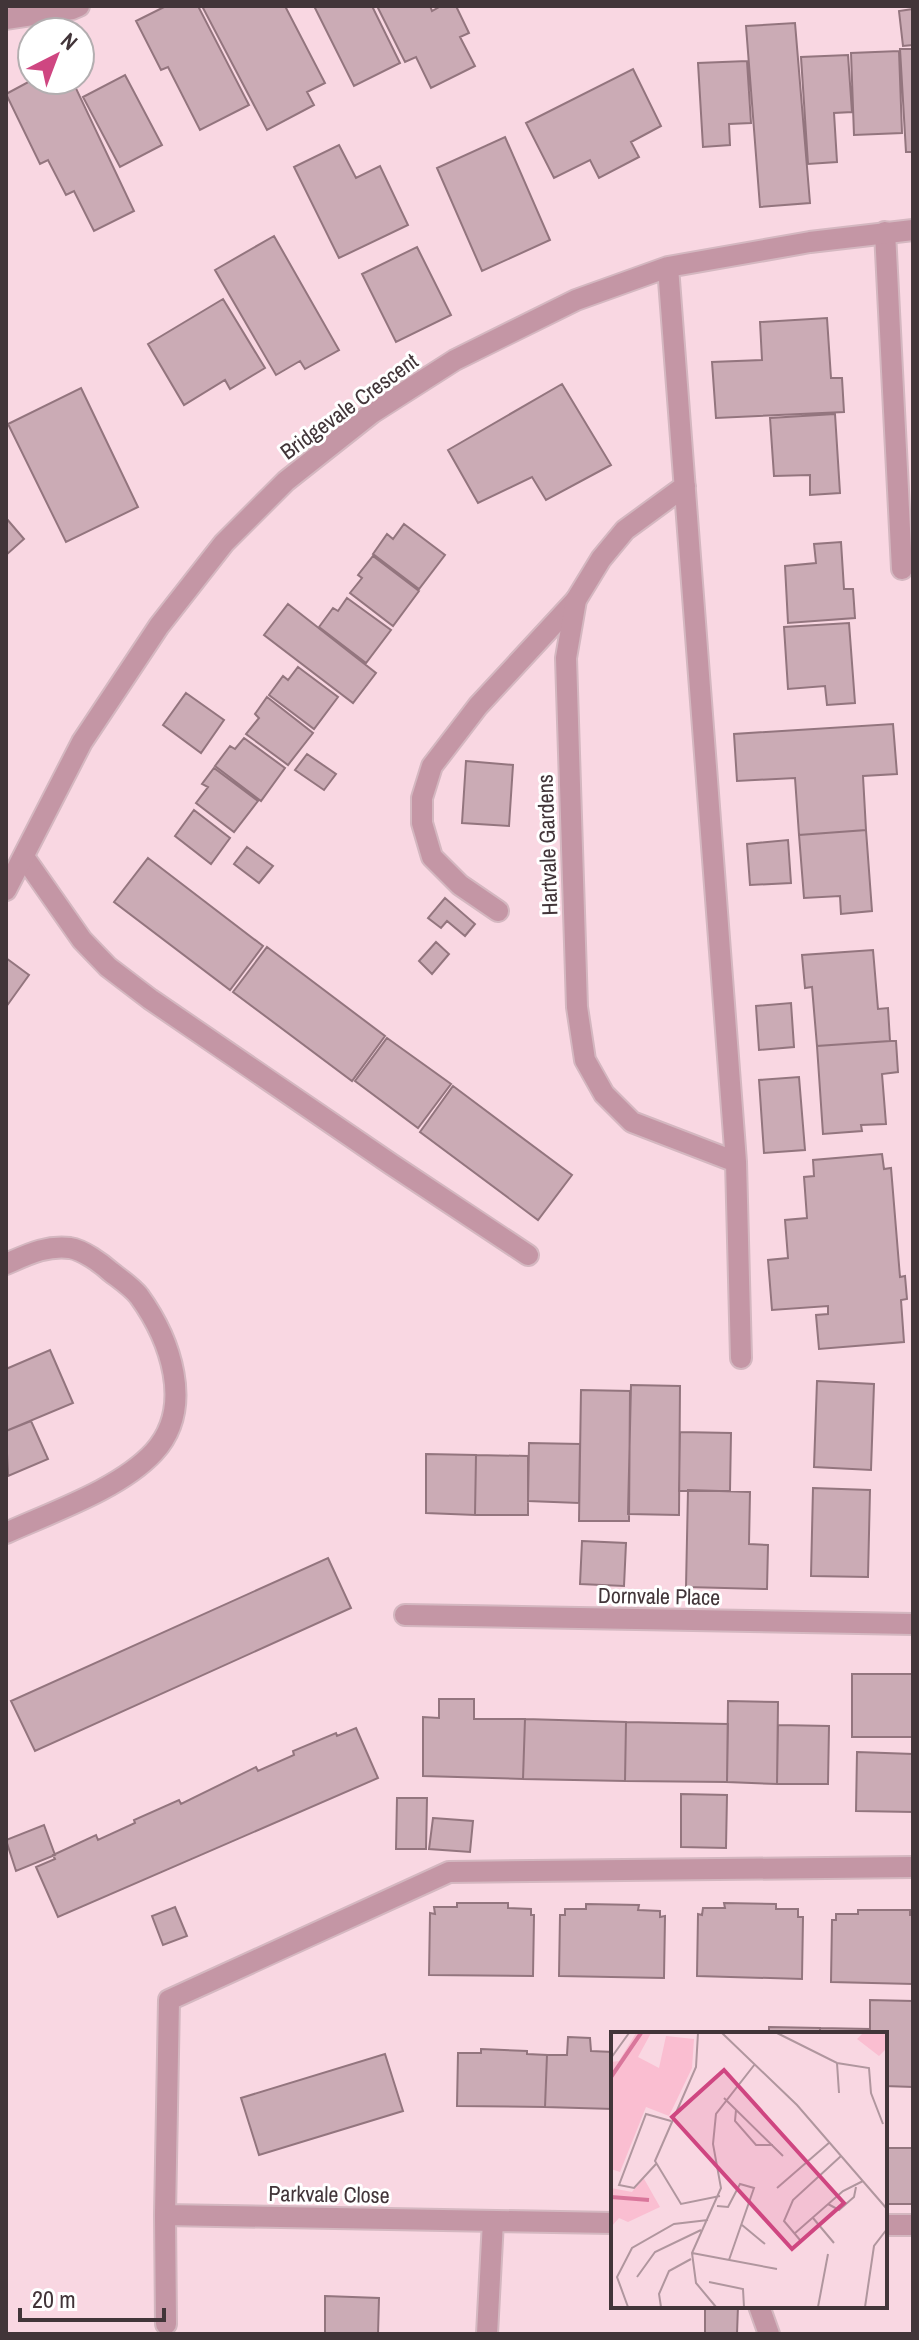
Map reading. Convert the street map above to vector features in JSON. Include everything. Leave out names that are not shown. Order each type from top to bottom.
[{"type":"street","points":[[6,19],[79,6]]},
{"type":"street","name":"Bridgevale Crescent","points":[[6,890],[82,742],[159,626],[224,543],[286,481],[372,413],[455,360],[576,300],[668,267],[810,242],[913,230]]},
{"type":"street","points":[[885,232],[902,569]]},
{"type":"street","points":[[668,267],[736,1162],[741,1358]]},
{"type":"street","name":"Hartvale Gardens","points":[[685,486],[625,530],[601,559],[576,600],[566,658],[577,1007],[585,1060],[604,1094],[632,1122],[736,1162]]},
{"type":"street","points":[[498,911],[460,885],[432,857],[422,823],[422,798],[432,766],[469,718],[576,600]]},
{"type":"street","points":[[24,857],[82,940],[108,967],[378,1156],[528,1255]]},
{"type":"street","points":[[6,1264],[40,1249],[72,1248],[102,1264],[137,1294],[164,1341],[175,1376],[174,1418],[156,1450],[128,1476],[6,1533]]},
{"type":"street","name":"Dornvale Place","points":[[405,1615],[913,1624]]},
{"type":"street","points":[[166,2324],[169,2000],[449,1872],[913,1867]]},
{"type":"street","name":"Parkvale Close","points":[[165,2215],[611,2223]]},
{"type":"street","points":[[487,2334],[493,2221]]},
{"type":"street","points":[[887,2225],[913,2225]]},
{"type":"street","points":[[760,2308],[769,2334]]},
{"type":"building","points":[[166,6],[198,6],[249,105],[200,130],[168,67],[161,70],[136,21]]},
{"type":"building","points":[[202,6],[285,6],[325,83],[307,92],[314,105],[267,130]]},
{"type":"building","points":[[314,6],[372,6],[400,63],[354,86]]},
{"type":"building","points":[[377,6],[430,6],[432,11],[441,6],[456,6],[469,33],[460,37],[475,66],[431,88],[416,57],[405,62]]},
{"type":"building","points":[[913,9],[913,45],[903,46],[899,11]]},
{"type":"building","points":[[795,23],[810,203],[760,207],[746,26]]},
{"type":"building","points":[[900,49],[913,49],[913,152],[906,152]]},
{"type":"building","points":[[899,51],[902,133],[854,135],[851,53]]},
{"type":"building","points":[[848,55],[852,112],[834,113],[837,162],[808,164],[801,57]]},
{"type":"building","points":[[747,61],[751,123],[729,124],[730,145],[703,147],[698,63]]},
{"type":"building","points":[[633,69],[661,126],[631,142],[639,157],[599,178],[590,160],[554,178],[526,123]]},
{"type":"building","points":[[125,75],[162,145],[120,167],[83,97],[96,96],[96,90]]},
{"type":"building","points":[[16,89],[16,96],[80,96],[134,211],[94,231],[74,191],[66,195],[48,160],[40,164],[6,94]]},
{"type":"building","points":[[505,137],[550,240],[482,271],[437,168]]},
{"type":"building","points":[[339,145],[356,178],[380,166],[408,225],[339,258],[294,167]]},
{"type":"building","points":[[274,236],[339,350],[305,369],[300,361],[276,375],[215,270]]},
{"type":"building","points":[[417,247],[451,315],[396,342],[362,274]]},
{"type":"building","points":[[223,299],[265,368],[230,389],[225,380],[184,405],[148,344]]},
{"type":"building","points":[[827,318],[831,378],[842,378],[844,412],[716,418],[712,362],[762,360],[760,322]]},
{"type":"building","points":[[562,384],[611,465],[546,500],[532,477],[478,503],[448,450]]},
{"type":"building","points":[[81,388],[138,507],[66,542],[8,424]]},
{"type":"building","points":[[835,414],[840,493],[810,495],[810,475],[774,476],[770,418]]},
{"type":"building","points":[[6,518],[24,539],[6,555]]},
{"type":"building","points":[[404,524],[445,555],[419,589],[373,554],[387,534],[393,539]]},
{"type":"building","points":[[841,542],[844,589],[853,589],[855,618],[788,623],[785,566],[816,563],[814,544]]},
{"type":"building","points":[[373,556],[419,591],[393,626],[350,593],[362,578],[358,575]]},
{"type":"building","points":[[347,598],[391,630],[366,663],[319,627],[333,608],[338,611]]},
{"type":"building","points":[[288,604],[376,673],[353,703],[264,635]]},
{"type":"building","points":[[849,623],[855,703],[827,705],[825,686],[788,689],[784,627]]},
{"type":"building","points":[[298,667],[338,697],[314,729],[269,695],[283,676],[288,680]]},
{"type":"building","points":[[186,693],[224,720],[201,753],[163,725]]},
{"type":"building","points":[[267,697],[313,733],[288,765],[246,734],[259,718],[255,714]]},
{"type":"building","points":[[893,724],[897,774],[863,776],[866,830],[799,835],[795,778],[737,781],[734,734]]},
{"type":"building","points":[[244,738],[285,768],[261,801],[215,766],[230,746],[235,749]]},
{"type":"building","points":[[307,754],[336,774],[324,790],[295,770]]},
{"type":"building","points":[[466,761],[513,765],[509,826],[462,823]]},
{"type":"building","points":[[214,768],[258,801],[234,832],[196,803],[208,787],[202,784]]},
{"type":"building","points":[[194,810],[230,838],[211,864],[175,836]]},
{"type":"building","points":[[866,830],[872,911],[841,914],[840,896],[804,898],[799,835]]},
{"type":"building","points":[[788,840],[791,883],[750,885],[747,844]]},
{"type":"building","points":[[247,847],[273,866],[259,883],[234,864]]},
{"type":"building","points":[[148,858],[263,946],[230,990],[114,902]]},
{"type":"building","points":[[445,898],[475,924],[465,936],[447,921],[441,928],[428,918]]},
{"type":"building","points":[[436,942],[449,954],[432,974],[419,961]]},
{"type":"building","points":[[267,947],[385,1036],[352,1081],[233,992]]},
{"type":"building","points":[[873,950],[878,1009],[888,1008],[890,1041],[817,1046],[812,987],[805,988],[802,955]]},
{"type":"building","points":[[6,958],[29,975],[6,1007]]},
{"type":"building","points":[[791,1003],[794,1047],[759,1050],[756,1006]]},
{"type":"building","points":[[387,1038],[451,1084],[418,1128],[355,1081]]},
{"type":"building","points":[[896,1041],[898,1072],[882,1074],[886,1124],[861,1125],[862,1131],[823,1134],[817,1046]]},
{"type":"building","points":[[799,1077],[805,1150],[764,1153],[759,1080]]},
{"type":"building","points":[[453,1086],[572,1175],[538,1220],[420,1132]]},
{"type":"building","points":[[882,1154],[884,1169],[891,1168],[900,1277],[905,1276],[907,1299],[901,1300],[904,1342],[819,1349],[816,1315],[828,1314],[828,1306],[772,1310],[768,1260],[788,1258],[785,1220],[807,1218],[804,1177],[814,1176],[813,1160]]},
{"type":"building","points":[[50,1350],[73,1403],[6,1431],[6,1369]]},
{"type":"building","points":[[817,1381],[874,1384],[871,1470],[814,1467]]},
{"type":"building","points":[[631,1385],[680,1386],[679,1515],[628,1514]]},
{"type":"building","points":[[581,1390],[630,1391],[629,1521],[579,1521]]},
{"type":"building","points":[[31,1421],[48,1459],[8,1476],[6,1431]]},
{"type":"building","points":[[680,1432],[731,1433],[730,1491],[679,1491]]},
{"type":"building","points":[[529,1443],[580,1444],[579,1503],[528,1501]]},
{"type":"building","points":[[426,1454],[476,1455],[475,1515],[426,1513]]},
{"type":"building","points":[[476,1455],[528,1456],[528,1515],[475,1515]]},
{"type":"building","points":[[813,1488],[870,1490],[868,1577],[811,1576]]},
{"type":"building","points":[[688,1490],[750,1492],[749,1544],[768,1545],[767,1589],[686,1587]]},
{"type":"building","points":[[582,1541],[626,1543],[624,1586],[580,1584]]},
{"type":"building","points":[[328,1558],[351,1608],[35,1751],[11,1701]]},
{"type":"building","points":[[852,1674],[913,1674],[913,1737],[852,1737]]},
{"type":"building","points":[[439,1699],[474,1699],[474,1719],[525,1719],[523,1779],[423,1776],[423,1717],[439,1718]]},
{"type":"building","points":[[728,1701],[778,1702],[777,1784],[727,1782]]},
{"type":"building","points":[[525,1719],[626,1722],[625,1781],[523,1779]]},
{"type":"building","points":[[626,1722],[728,1724],[727,1782],[625,1781]]},
{"type":"building","points":[[778,1725],[829,1726],[828,1784],[777,1784]]},
{"type":"building","points":[[356,1728],[378,1778],[58,1917],[36,1867],[55,1859],[53,1855],[96,1835],[98,1840],[179,1800],[181,1804],[256,1767],[258,1771],[294,1755],[293,1751]]},
{"type":"building","points":[[857,1752],[913,1754],[913,1812],[856,1811]]},
{"type":"building","points":[[681,1794],[727,1795],[726,1848],[681,1847]]},
{"type":"building","points":[[397,1798],[427,1798],[426,1849],[396,1849]]},
{"type":"building","points":[[433,1818],[473,1821],[470,1852],[429,1849]]},
{"type":"building","points":[[44,1825],[55,1855],[16,1871],[6,1840]]},
{"type":"building","points":[[457,1903],[508,1903],[508,1908],[531,1909],[531,1915],[534,1915],[533,1976],[429,1975],[430,1913],[435,1914],[434,1907],[457,1907]]},
{"type":"building","points":[[724,1903],[776,1904],[776,1909],[798,1909],[798,1917],[803,1917],[802,1979],[697,1976],[698,1914],[702,1915],[703,1908],[725,1908]]},
{"type":"building","points":[[586,1904],[639,1905],[638,1910],[660,1911],[660,1917],[665,1916],[664,1978],[559,1976],[560,1915],[565,1915],[565,1909],[586,1909]]},
{"type":"building","points":[[175,1907],[187,1936],[163,1945],[152,1916]]},
{"type":"building","points":[[858,1910],[910,1910],[910,1915],[913,1915],[913,1984],[831,1982],[832,1920],[836,1920],[836,1914],[858,1914]]},
{"type":"building","points":[[870,2000],[913,2001],[913,2087],[887,2086],[887,2032],[870,2032]]},
{"type":"building","points":[[769,2027],[820,2028],[820,2032],[769,2032]]},
{"type":"building","points":[[820,2028],[870,2029],[870,2032],[820,2032]]},
{"type":"building","points":[[568,2037],[590,2038],[591,2051],[611,2052],[611,2109],[545,2107],[547,2055],[567,2055]]},
{"type":"building","points":[[481,2049],[547,2055],[545,2107],[457,2106],[458,2053],[481,2053]]},
{"type":"building","points":[[385,2054],[403,2111],[259,2155],[241,2098]]},
{"type":"building","points":[[887,2148],[913,2148],[913,2204],[887,2204]]},
{"type":"building","points":[[325,2296],[379,2298],[378,2334],[325,2334]]},
{"type":"building","points":[[705,2308],[738,2308],[737,2334],[705,2334]]}]
